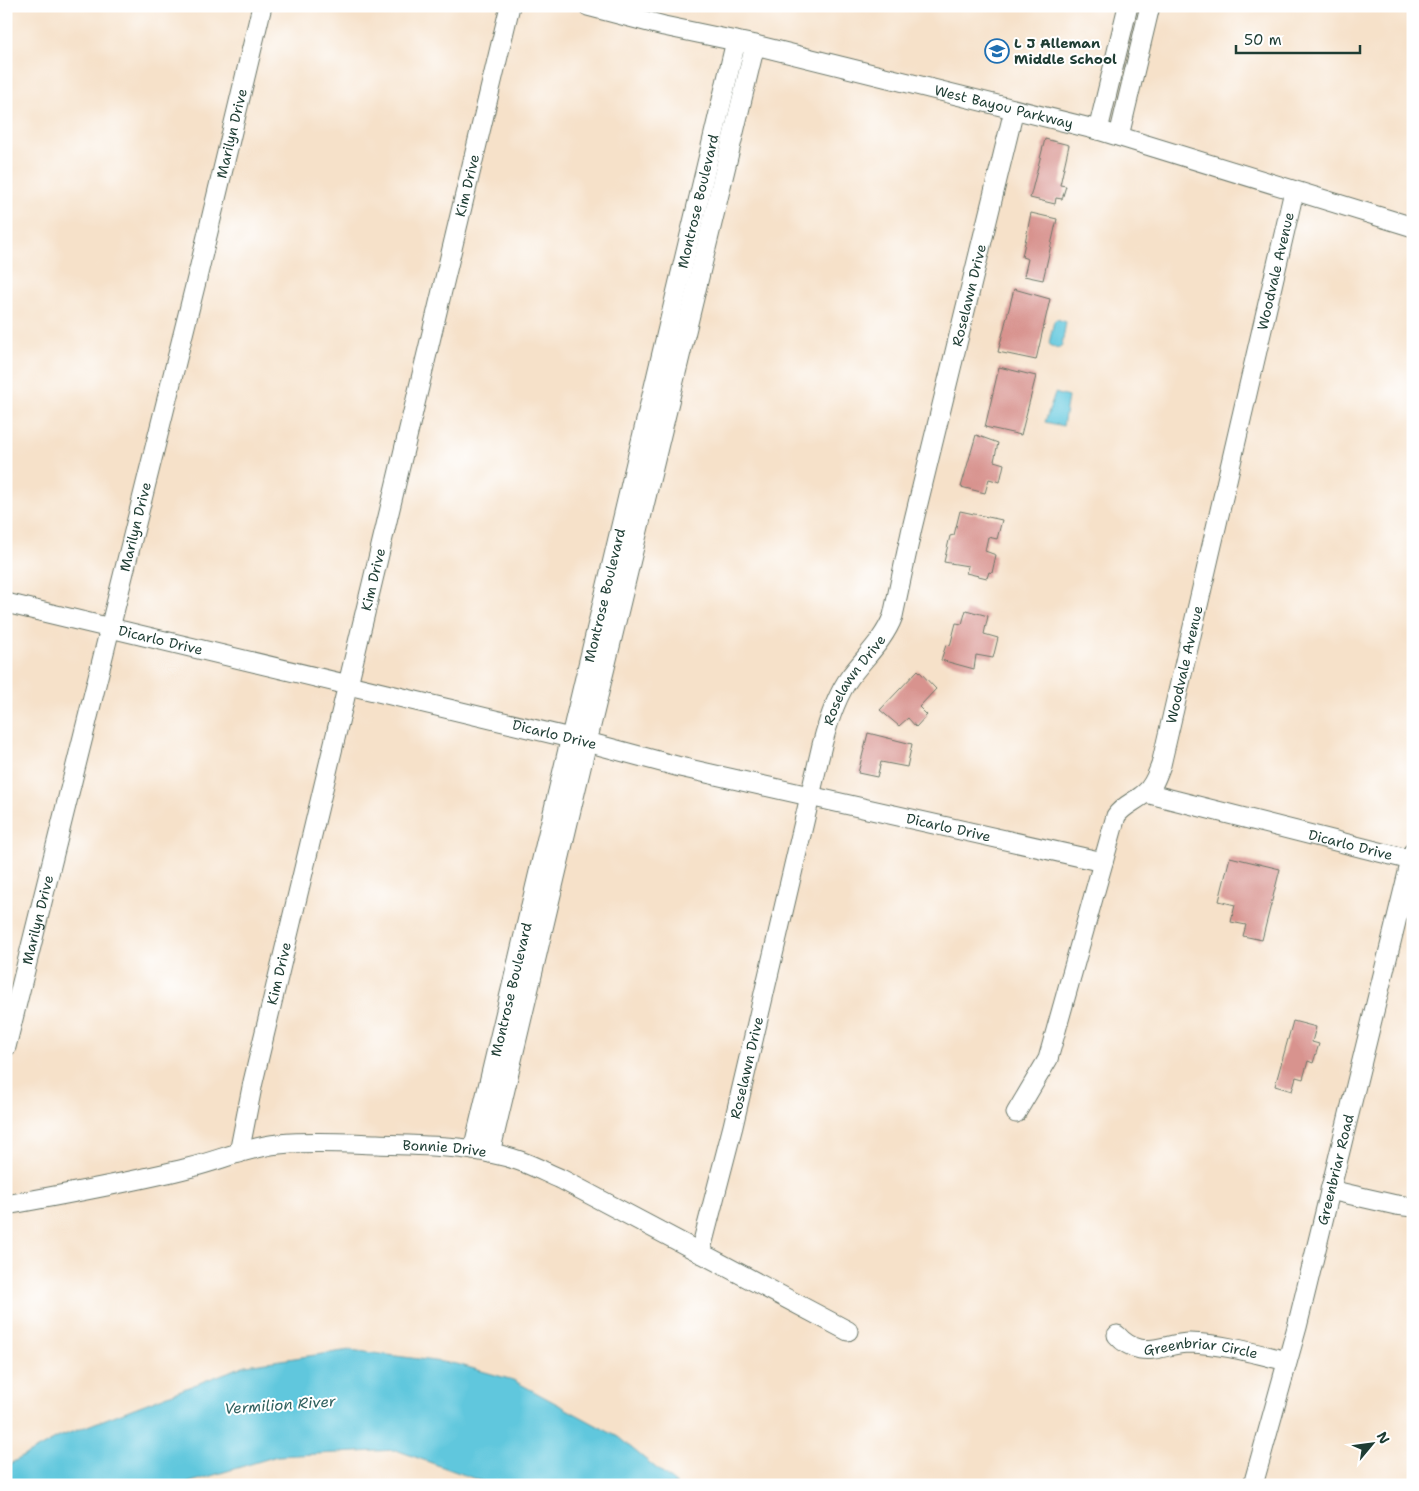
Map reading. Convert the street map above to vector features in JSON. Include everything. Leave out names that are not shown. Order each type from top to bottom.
[{"type":"street","name":"Marilyn Drive","points":[[6,1047],[262,6]]},
{"type":"street","name":"Kim Drive","points":[[239,1153],[253,1082],[510,6]]},
{"type":"street","name":"West Bayou Parkway","points":[[588,6],[664,26],[755,45],[1098,130],[1190,160],[1413,227]]},
{"type":"street","points":[[1098,130],[1128,6]]},
{"type":"street","points":[[1119,136],[1150,6]]},
{"type":"street","name":"Montrose Boulevard","points":[[482,1152],[579,740],[736,42]]},
{"type":"street","name":"Montrose Boulevard","points":[[579,740],[755,45]]},
{"type":"street","name":"Roselawn Drive","points":[[700,1253],[733,1126],[826,731],[838,699],[849,678],[878,643],[893,616],[914,518],[1014,110]]},
{"type":"street","name":"Woodvale Avenue","points":[[1016,1113],[1048,1059],[1103,862],[1119,812],[1146,793],[1154,783],[1161,765],[1294,191]]},
{"type":"street","name":"Dicarlo Drive","points":[[6,603],[579,740],[680,767],[1103,862]]},
{"type":"street","name":"Dicarlo Drive","points":[[1146,793],[1412,856]]},
{"type":"street","name":"Greenbriar Road","points":[[1253,1485],[1287,1361],[1412,856]]},
{"type":"street","name":"Bonnie Drive","points":[[6,1205],[167,1173],[278,1144],[426,1146],[482,1152],[520,1161],[561,1179],[848,1331]]},
{"type":"street","points":[[1330,1190],[1413,1207]]},
{"type":"street","name":"Greenbriar Circle","points":[[1117,1336],[1132,1347],[1141,1349],[1150,1350],[1175,1344],[1210,1344],[1233,1347],[1287,1361]]},
{"type":"water","points":[[1057,319],[1066,322],[1062,345],[1058,348],[1051,346],[1049,343],[1054,321]]},
{"type":"water","points":[[1055,393],[1068,397],[1063,426],[1045,422]]},
{"type":"water","name":"Vermilion River","points":[[350,1350],[457,1364],[513,1380],[618,1437],[677,1485],[492,1485],[396,1450],[277,1456],[181,1485],[6,1485],[6,1466],[59,1437],[246,1365]]},
{"type":"building","points":[[1045,139],[1069,145],[1060,185],[1066,186],[1062,199],[1056,198],[1055,204],[1030,198]]},
{"type":"building","points":[[1031,213],[1057,219],[1043,280],[1024,276],[1028,259],[1022,257]]},
{"type":"building","points":[[1014,289],[1050,299],[1036,360],[998,352]]},
{"type":"building","points":[[999,367],[1036,376],[1021,435],[985,427]]},
{"type":"building","points":[[976,435],[998,443],[994,461],[1004,464],[1000,482],[989,479],[985,493],[961,487]]},
{"type":"building","points":[[960,511],[1002,520],[997,539],[988,537],[985,551],[996,555],[992,573],[989,572],[987,578],[966,573],[968,566],[944,562],[950,536],[954,535]]},
{"type":"building","points":[[966,610],[988,616],[984,634],[998,638],[993,658],[976,655],[974,669],[941,660],[946,645],[950,646],[956,623],[962,624]]},
{"type":"building","points":[[918,670],[936,689],[919,707],[927,715],[916,727],[908,718],[899,726],[880,710]]},
{"type":"building","points":[[868,733],[912,744],[907,767],[881,762],[877,777],[858,773]]},
{"type":"building","points":[[1230,857],[1280,869],[1262,940],[1243,936],[1246,925],[1231,922],[1235,905],[1219,901]]},
{"type":"building","points":[[1293,1021],[1316,1027],[1312,1042],[1319,1044],[1313,1063],[1308,1061],[1303,1079],[1296,1077],[1292,1091],[1275,1086]]},
{"type":"place","name":"L J Alleman Middle School","points":[[997,51]]}]
